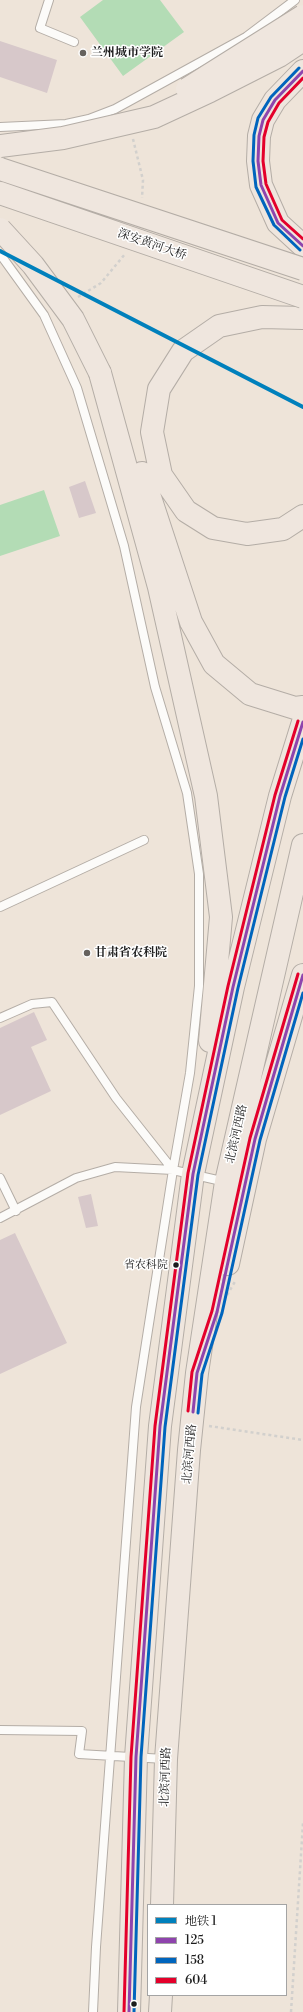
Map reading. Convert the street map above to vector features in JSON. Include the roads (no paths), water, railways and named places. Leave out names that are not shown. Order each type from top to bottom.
[{"type":"main road","points":[[102,130],[172,98],[303,16]]},
{"type":"main road","points":[[0,146],[64,138],[154,117],[272,60],[303,40]]},
{"type":"main road","points":[[303,71],[275,100],[263,120],[258,161],[260,185],[278,223],[303,246]]},
{"type":"main road","name":"深安黄河大桥","points":[[0,169],[303,270]]},
{"type":"main road","name":"深安黄河大桥","points":[[0,193],[303,297]]},
{"type":"main road","points":[[0,229],[33,265],[73,319],[100,373],[139,464],[191,622],[214,664],[250,694],[295,708],[303,707]]},
{"type":"main road","points":[[303,318],[262,317],[219,326],[183,351],[160,388],[152,432],[161,475],[186,511],[213,528],[247,534],[283,529],[303,516]]},
{"type":"main road","points":[[100,373],[159,587],[203,780],[221,917],[203,1128]]},
{"type":"main road","points":[[128,2012],[136,1757],[160,1426],[183,1172],[203,1128],[233,987],[280,796],[303,722]]},
{"type":"main road","name":"北滨河西路","points":[[162,1904],[166,1759],[197,1373],[226,1182],[303,845]]},
{"type":"main road","points":[[197,1373],[217,1312],[255,1139],[303,975]]},
{"type":"main road","points":[[160,2012],[161,1996]]},
{"type":"lane","points":[[49,0],[40,28],[74,42]]},
{"type":"lane","points":[[0,127],[66,124],[88,119],[115,109],[246,36],[295,0]]},
{"type":"lane","points":[[0,254],[44,315],[77,388],[124,546],[155,687],[187,793],[199,874],[199,986],[190,1073],[183,1172],[136,1406],[96,1947],[93,2012]]},
{"type":"lane","points":[[0,908],[144,840]]},
{"type":"lane","points":[[0,1018],[32,1004],[52,1002],[116,1098],[183,1172]]},
{"type":"lane","points":[[0,1218],[16,1211],[76,1178],[115,1167],[183,1172],[226,1182]]},
{"type":"lane","points":[[0,1178],[16,1211]]},
{"type":"lane","points":[[0,1730],[82,1731],[80,1754],[166,1759]]},
{"type":"metro line","name":"1","points":[[0,251],[303,407]]},
{"type":"place","name":"兰州城市学院","points":[[83,53]]},
{"type":"place","name":"甘肃省农科院","points":[[87,953]]},
{"type":"place","name":"省农科院","points":[[176,1265]]}]
